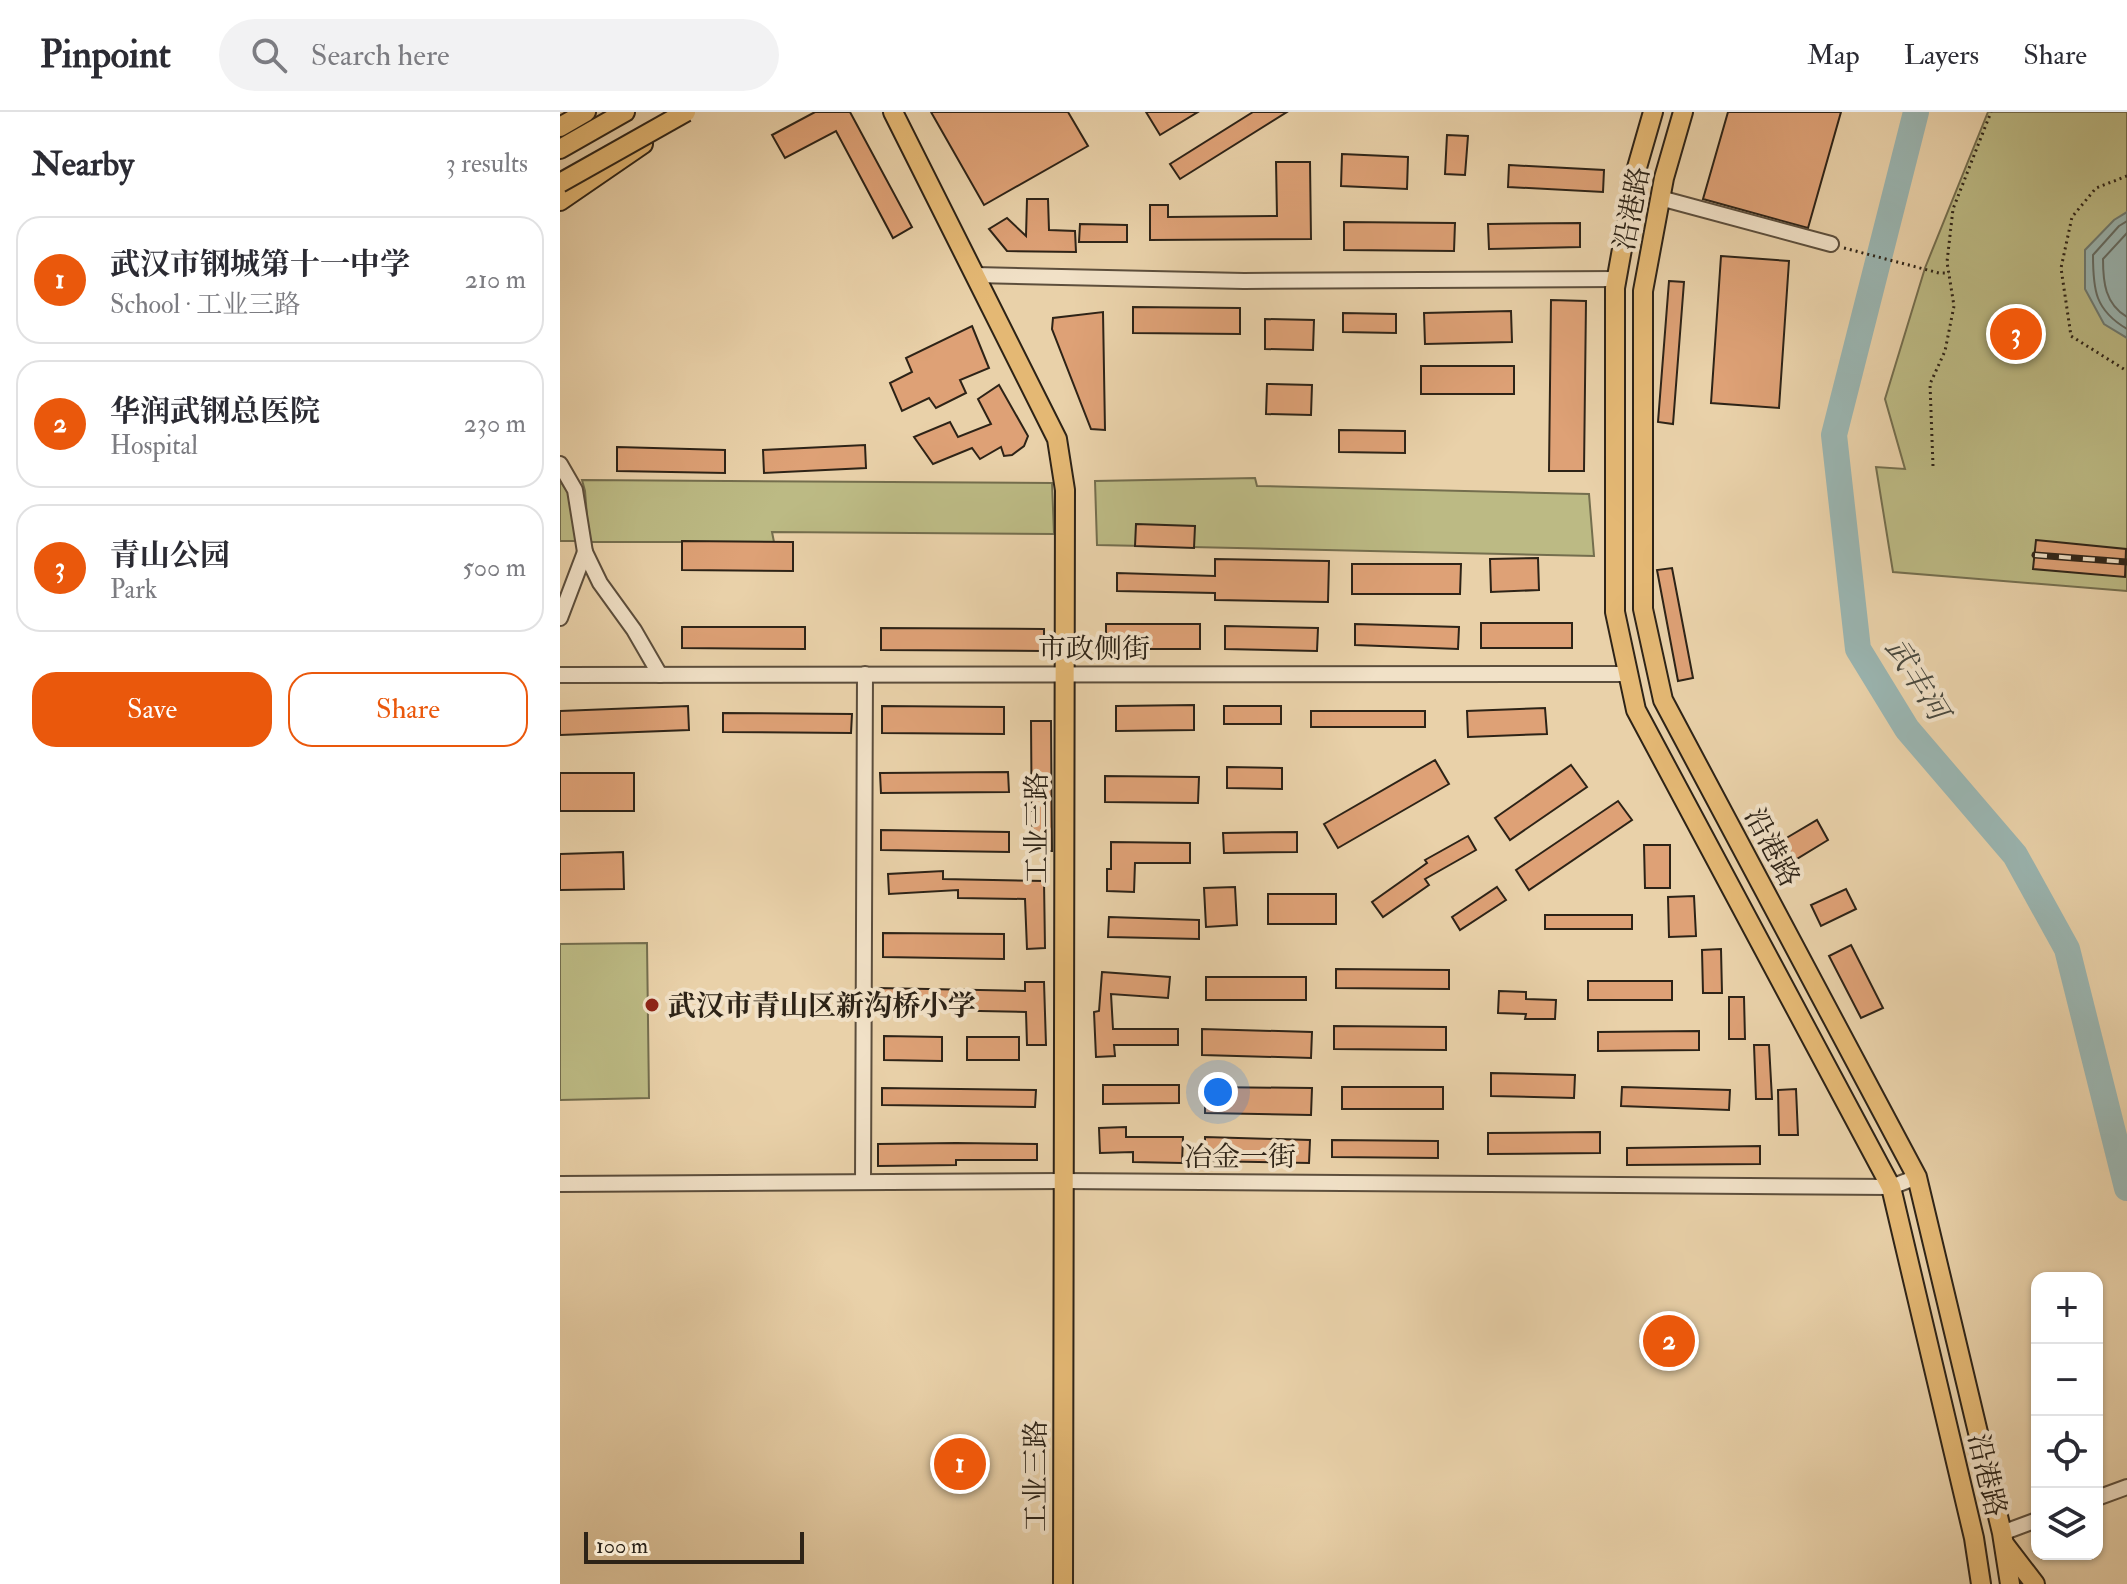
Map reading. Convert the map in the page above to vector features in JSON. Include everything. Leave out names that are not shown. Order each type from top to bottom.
[{"type":"main road","points":[[560,127],[586,112]]},
{"type":"main road","points":[[560,149],[625,112]]},
{"type":"main road","points":[[560,183],[687,112]]},
{"type":"main road","points":[[560,201],[687,112]]},
{"type":"main road","name":"工业三路","points":[[893,112],[1057,439],[1065,490],[1063,1584]]},
{"type":"main road","name":"沿港路","points":[[1653,112],[1636,171],[1617,279],[1615,612],[1636,710],[1891,1187],[1974,1538],[1981,1584]]},
{"type":"main road","name":"沿港路","points":[[1683,112],[1660,198],[1643,291],[1643,609],[1663,700],[1917,1177],[2003,1538],[2010,1584]]},
{"type":"main road","points":[[1707,842],[1733,830]]},
{"type":"main road","points":[[2003,1538],[2035,1584]]},
{"type":"street","points":[[1660,198],[1837,246]]},
{"type":"street","points":[[975,275],[1244,281],[1617,279]]},
{"type":"street","points":[[560,464],[575,490],[585,552],[600,583],[634,630],[660,675]]},
{"type":"street","points":[[560,618],[585,552]]},
{"type":"street","points":[[863,1182],[865,674]]},
{"type":"street","name":"市政侧街","points":[[560,675],[1628,674]]},
{"type":"street","name":"冶金一街","points":[[560,1184],[1063,1181],[1891,1187],[1917,1177]]},
{"type":"street","points":[[2103,1496],[2127,1487]]},
{"type":"street","points":[[2003,1538],[2031,1523]]},
{"type":"path","points":[[1933,466],[1930,384],[1945,351],[1954,306],[1947,262],[1953,209],[1991,112]]},
{"type":"path","points":[[2127,176],[2096,188],[2072,217],[2061,268],[2071,336],[2127,371]]},
{"type":"path","points":[[1837,246],[1949,273]]},
{"type":"shaded area","points":[[1988,112],[2127,112],[2127,591],[1893,572],[1876,467],[1905,469],[1885,399],[1925,268]]},
{"type":"shaded area","points":[[1255,478],[1257,486],[1589,494],[1594,556],[1097,545],[1095,481]]},
{"type":"shaded area","points":[[582,480],[1052,483],[1054,534],[772,532],[774,542],[589,542]]},
{"type":"shaded area","points":[[560,481],[569,494],[576,541],[560,541]]},
{"type":"shaded area","points":[[647,943],[649,1098],[560,1100],[560,944]]},
{"type":"water","points":[[2127,212],[2127,338],[2104,324],[2085,289],[2085,250],[2114,220]]},
{"type":"building","points":[[815,112],[850,112],[912,227],[893,238],[836,131],[785,158],[772,135]]},
{"type":"building","points":[[931,112],[1068,112],[1088,146],[984,205]]},
{"type":"building","points":[[1146,112],[1198,112],[1160,135]]},
{"type":"building","points":[[1253,112],[1287,112],[1180,179],[1170,164]]},
{"type":"building","points":[[1728,112],[1841,112],[1808,228],[1703,199]]},
{"type":"building","points":[[1447,135],[1468,136],[1465,175],[1445,174]]},
{"type":"building","points":[[1342,154],[1408,157],[1407,189],[1341,186]]},
{"type":"building","points":[[1276,162],[1310,162],[1311,239],[1150,240],[1150,205],[1168,205],[1168,217],[1277,216]]},
{"type":"building","points":[[1509,165],[1604,170],[1603,192],[1508,187]]},
{"type":"building","points":[[1027,199],[1048,199],[1049,230],[1075,231],[1076,252],[1007,251],[989,229],[1007,218],[1026,236]]},
{"type":"building","points":[[1344,222],[1455,223],[1454,251],[1344,250]]},
{"type":"building","points":[[1580,223],[1580,247],[1489,249],[1488,224]]},
{"type":"building","points":[[1080,224],[1127,225],[1127,242],[1079,242]]},
{"type":"building","points":[[1721,256],[1789,261],[1779,408],[1711,403]]},
{"type":"building","points":[[1669,281],[1684,282],[1673,424],[1658,422]]},
{"type":"building","points":[[1551,300],[1586,301],[1584,471],[1549,471]]},
{"type":"building","points":[[1133,307],[1240,308],[1240,334],[1133,333]]},
{"type":"building","points":[[1511,311],[1512,342],[1425,344],[1424,313]]},
{"type":"building","points":[[1103,312],[1105,430],[1091,429],[1052,329],[1053,318]]},
{"type":"building","points":[[1343,313],[1396,314],[1396,333],[1343,332]]},
{"type":"building","points":[[1265,319],[1314,320],[1313,350],[1265,349]]},
{"type":"building","points":[[972,326],[989,368],[960,380],[966,393],[936,408],[929,398],[902,411],[890,383],[912,372],[906,358]]},
{"type":"building","points":[[1421,366],[1514,366],[1514,394],[1421,394]]},
{"type":"building","points":[[1267,384],[1312,385],[1311,415],[1266,414]]},
{"type":"building","points":[[999,385],[1028,436],[1024,446],[1012,455],[1004,456],[1001,447],[980,459],[972,448],[933,464],[914,437],[950,422],[958,437],[991,424],[978,399]]},
{"type":"building","points":[[1339,430],[1405,431],[1405,453],[1339,452]]},
{"type":"building","points":[[865,445],[866,468],[764,473],[763,450]]},
{"type":"building","points":[[617,447],[725,450],[725,473],[617,471]]},
{"type":"building","points":[[1136,524],[1195,526],[1194,548],[1135,546]]},
{"type":"building","points":[[2036,540],[2126,549],[2125,577],[2033,569]]},
{"type":"building","points":[[682,541],[793,542],[793,571],[682,570]]},
{"type":"building","points":[[1538,558],[1539,590],[1491,592],[1490,559]]},
{"type":"building","points":[[1215,559],[1329,561],[1328,602],[1215,600],[1215,593],[1117,591],[1117,573],[1215,576]]},
{"type":"building","points":[[1352,564],[1461,564],[1460,594],[1352,594]]},
{"type":"building","points":[[1672,568],[1693,678],[1678,681],[1657,570]]},
{"type":"building","points":[[1481,623],[1572,623],[1572,648],[1481,648]]},
{"type":"building","points":[[1106,624],[1200,624],[1200,649],[1106,649]]},
{"type":"building","points":[[1355,624],[1459,627],[1458,649],[1355,645]]},
{"type":"building","points":[[1225,626],[1318,628],[1317,651],[1225,649]]},
{"type":"building","points":[[682,627],[805,627],[805,649],[682,648]]},
{"type":"building","points":[[881,628],[1044,629],[1044,651],[881,650]]},
{"type":"building","points":[[1194,705],[1194,730],[1116,731],[1116,706]]},
{"type":"building","points":[[688,706],[689,730],[560,735],[560,711]]},
{"type":"building","points":[[882,706],[1004,707],[1004,734],[882,733]]},
{"type":"building","points":[[1224,706],[1281,706],[1281,724],[1224,724]]},
{"type":"building","points":[[1545,708],[1547,734],[1468,737],[1467,711]]},
{"type":"building","points":[[1311,711],[1425,711],[1425,727],[1311,727]]},
{"type":"building","points":[[723,713],[852,714],[851,733],[723,732]]},
{"type":"building","points":[[1031,721],[1051,721],[1052,851],[1032,851]]},
{"type":"building","points":[[1435,760],[1449,784],[1338,848],[1324,824]]},
{"type":"building","points":[[1571,765],[1587,787],[1510,840],[1495,818]]},
{"type":"building","points":[[1227,767],[1282,768],[1282,789],[1227,788]]},
{"type":"building","points":[[1008,772],[1009,792],[881,793],[880,773]]},
{"type":"building","points":[[560,773],[634,773],[634,811],[560,811]]},
{"type":"building","points":[[1105,776],[1199,777],[1198,803],[1105,802]]},
{"type":"building","points":[[1618,801],[1632,820],[1529,890],[1516,870]]},
{"type":"building","points":[[1817,820],[1828,840],[1795,860],[1783,840]]},
{"type":"building","points":[[881,830],[1009,832],[1009,852],[881,850]]},
{"type":"building","points":[[1297,832],[1297,852],[1224,853],[1223,833]]},
{"type":"building","points":[[1468,836],[1476,850],[1425,879],[1429,885],[1383,917],[1372,902],[1427,863],[1425,860]]},
{"type":"building","points":[[1111,842],[1190,843],[1190,863],[1135,863],[1134,892],[1107,891]]},
{"type":"building","points":[[1644,845],[1670,845],[1670,888],[1645,888]]},
{"type":"building","points":[[623,852],[624,889],[560,890],[560,854]]},
{"type":"building","points":[[943,871],[943,879],[1044,881],[1045,948],[1027,949],[1025,899],[958,898],[958,890],[889,894],[888,874]]},
{"type":"building","points":[[1235,887],[1237,925],[1206,927],[1204,888]]},
{"type":"building","points":[[1497,887],[1506,900],[1460,930],[1452,917]]},
{"type":"building","points":[[1846,889],[1856,909],[1821,926],[1811,905]]},
{"type":"building","points":[[1268,894],[1336,894],[1336,924],[1268,924]]},
{"type":"building","points":[[1694,896],[1696,936],[1669,937],[1668,897]]},
{"type":"building","points":[[1545,915],[1632,915],[1632,929],[1545,929]]},
{"type":"building","points":[[1109,917],[1199,920],[1199,939],[1108,937]]},
{"type":"building","points":[[883,933],[1004,934],[1004,959],[883,957]]},
{"type":"building","points":[[1851,945],[1883,1008],[1861,1018],[1829,956]]},
{"type":"building","points":[[1721,949],[1722,993],[1703,993],[1702,950]]},
{"type":"building","points":[[1336,969],[1449,970],[1449,989],[1336,988]]},
{"type":"building","points":[[1102,972],[1170,977],[1168,998],[1111,994],[1113,1029],[1178,1029],[1178,1045],[1114,1045],[1115,1056],[1096,1057],[1094,1012],[1099,1011]]},
{"type":"building","points":[[1206,977],[1306,977],[1306,1000],[1206,1000]]},
{"type":"building","points":[[1588,981],[1672,981],[1672,1000],[1588,1000]]},
{"type":"building","points":[[1025,982],[1044,982],[1046,1045],[1027,1045],[1026,1012],[878,1009],[878,988],[1025,991]]},
{"type":"building","points":[[1499,991],[1526,992],[1526,999],[1556,1000],[1555,1019],[1525,1019],[1526,1014],[1498,1013]]},
{"type":"building","points":[[1729,997],[1744,997],[1745,1039],[1729,1039]]},
{"type":"building","points":[[1334,1026],[1446,1027],[1446,1050],[1334,1049]]},
{"type":"building","points":[[1202,1029],[1312,1032],[1311,1058],[1202,1055]]},
{"type":"building","points":[[1699,1031],[1699,1050],[1598,1051],[1598,1032]]},
{"type":"building","points":[[884,1036],[942,1037],[942,1061],[884,1060]]},
{"type":"building","points":[[967,1037],[1019,1037],[1019,1060],[967,1060]]},
{"type":"building","points":[[1754,1045],[1769,1045],[1772,1099],[1756,1099]]},
{"type":"building","points":[[1491,1073],[1575,1075],[1574,1098],[1491,1096]]},
{"type":"building","points":[[1103,1085],[1179,1085],[1179,1103],[1103,1104]]},
{"type":"building","points":[[1205,1087],[1312,1088],[1311,1115],[1205,1113]]},
{"type":"building","points":[[1342,1087],[1443,1087],[1443,1109],[1342,1109]]},
{"type":"building","points":[[1622,1087],[1730,1090],[1729,1110],[1621,1106]]},
{"type":"building","points":[[882,1088],[1036,1090],[1035,1107],[882,1105]]},
{"type":"building","points":[[1796,1089],[1798,1135],[1779,1135],[1778,1090]]},
{"type":"building","points":[[1126,1127],[1126,1137],[1183,1137],[1182,1163],[1133,1162],[1133,1152],[1100,1153],[1099,1128]]},
{"type":"building","points":[[1600,1132],[1600,1153],[1488,1154],[1488,1133]]},
{"type":"building","points":[[1205,1137],[1310,1140],[1309,1163],[1205,1161]]},
{"type":"building","points":[[1332,1140],[1438,1141],[1438,1158],[1332,1157]]},
{"type":"building","points":[[878,1144],[1037,1144],[1037,1160],[956,1160],[956,1165],[878,1166]]},
{"type":"building","points":[[1760,1146],[1760,1164],[1627,1165],[1627,1148]]},
{"type":"waterway","name":"武丰河","points":[[1916,112],[1834,435],[1858,649],[1907,729],[2015,855],[2067,949],[2127,1188]]},
{"type":"railway","points":[[2035,555],[2127,562]]},
{"type":"place","name":"青山公园","points":[[2016,334]]},
{"type":"place","name":"武汉市青山区新沟桥小学","points":[[652,1005]]},
{"type":"place","name":"华润武钢总医院","points":[[1669,1341]]},
{"type":"place","name":"武汉市钢城第十一中学","points":[[960,1464]]}]
